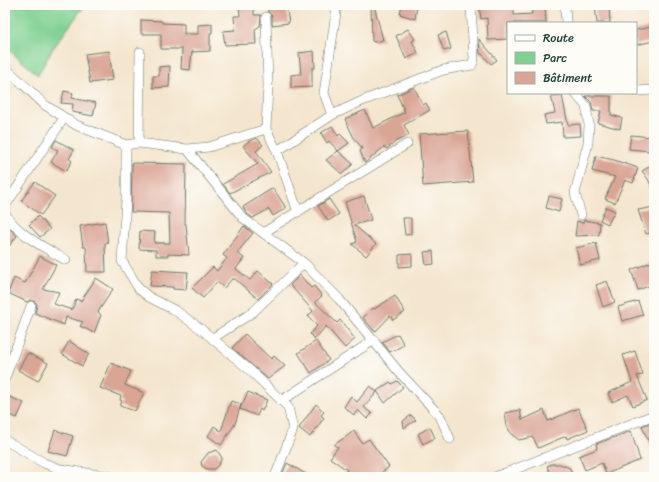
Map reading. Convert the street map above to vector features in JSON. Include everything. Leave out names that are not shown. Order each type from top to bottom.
[{"type":"street","points":[[277,151],[332,115],[362,101],[443,70],[472,66],[474,59],[471,5]]},
{"type":"street","points":[[565,5],[566,22]]},
{"type":"street","points":[[332,115],[324,93],[336,13]]},
{"type":"street","points":[[266,17],[268,85],[266,129],[277,151],[298,212]]},
{"type":"street","points":[[139,143],[140,52]]},
{"type":"street","points":[[5,67],[45,105],[64,118],[76,125],[126,145],[139,143],[187,149],[209,147],[266,129]]},
{"type":"street","points":[[637,91],[654,90]]},
{"type":"street","points":[[576,94],[586,106],[590,125],[588,143],[575,193],[581,215]]},
{"type":"street","points":[[5,206],[64,118]]},
{"type":"street","points":[[263,233],[407,144]]},
{"type":"street","points":[[126,145],[126,200],[122,261],[139,289],[149,297],[176,311],[213,338],[288,406],[291,413],[293,429],[275,477]]},
{"type":"street","points":[[187,149],[233,208],[243,218],[304,263],[339,299],[399,372],[440,416],[450,439]]},
{"type":"street","points":[[5,214],[10,222],[35,242],[66,260]]},
{"type":"street","points":[[213,338],[253,312],[304,263]]},
{"type":"street","points":[[5,378],[9,356],[31,306]]},
{"type":"street","points":[[281,401],[374,340]]},
{"type":"street","points":[[496,477],[654,415]]},
{"type":"street","points":[[5,440],[44,463],[60,469],[113,477]]},
{"type":"green space","points":[[5,5],[85,5],[52,50],[38,75],[5,47],[5,19],[9,12]]},
{"type":"building","points":[[239,5],[254,5],[254,15],[261,15],[260,26],[255,29],[256,44],[225,45],[223,31],[235,30],[234,16],[240,16]]},
{"type":"building","points":[[268,5],[286,5],[289,23],[272,25],[272,16],[268,12]]},
{"type":"building","points":[[371,5],[374,5],[383,40],[375,42],[372,41]]},
{"type":"building","points":[[402,5],[417,5],[415,19],[400,14]]},
{"type":"building","points":[[479,5],[514,5],[514,15],[532,14],[531,5],[545,5],[546,22],[507,22],[507,39],[488,40],[487,18],[481,19]]},
{"type":"building","points":[[595,5],[609,5],[610,22],[597,22]]},
{"type":"building","points":[[141,20],[184,24],[184,34],[198,34],[198,25],[212,24],[212,33],[210,33],[210,51],[192,52],[190,70],[181,69],[182,49],[161,49],[161,34],[141,34]]},
{"type":"building","points":[[651,27],[653,41],[637,45],[637,30]]},
{"type":"building","points":[[408,29],[415,39],[412,41],[418,53],[406,59],[396,36]]},
{"type":"building","points":[[446,32],[451,49],[444,51],[438,35]]},
{"type":"building","points":[[479,39],[497,60],[491,64],[482,54],[480,54]]},
{"type":"building","points":[[109,51],[113,80],[90,83],[85,54]]},
{"type":"building","points":[[314,51],[315,68],[312,68],[312,87],[291,88],[291,75],[301,74],[299,53]]},
{"type":"building","points":[[170,66],[169,87],[153,88],[153,76],[159,76],[159,67]]},
{"type":"building","points":[[414,87],[423,105],[426,103],[430,110],[404,125],[409,135],[395,142],[387,149],[384,147],[365,163],[360,151],[362,148],[354,138],[345,119],[365,110],[373,128],[405,112],[397,95]]},
{"type":"building","points":[[64,91],[73,93],[72,98],[96,103],[93,116],[72,112],[73,104],[61,103]]},
{"type":"building","points":[[562,95],[568,125],[580,124],[581,136],[563,137],[562,122],[546,124],[544,115],[555,113],[551,96]]},
{"type":"building","points":[[585,96],[611,96],[611,115],[622,118],[620,129],[598,123],[601,111],[593,111],[591,102]]},
{"type":"building","points":[[332,126],[338,136],[340,134],[349,143],[338,151],[329,141],[327,143],[321,133]]},
{"type":"building","points":[[468,131],[473,182],[423,186],[419,134]]},
{"type":"building","points":[[631,135],[651,137],[650,151],[629,149]]},
{"type":"building","points":[[257,138],[263,145],[256,151],[271,172],[230,193],[223,184],[258,164],[243,146],[249,141]]},
{"type":"building","points":[[56,140],[74,150],[69,159],[72,161],[66,171],[51,162],[58,150],[52,147]]},
{"type":"building","points":[[338,151],[353,164],[342,174],[326,160]]},
{"type":"building","points":[[596,156],[638,168],[633,183],[625,180],[615,203],[605,199],[615,177],[592,171]]},
{"type":"building","points":[[132,163],[186,164],[185,224],[189,255],[168,254],[168,256],[156,256],[156,250],[139,249],[140,231],[155,232],[154,243],[170,243],[169,213],[131,212]]},
{"type":"building","points":[[654,164],[654,192],[648,179],[642,171]]},
{"type":"building","points":[[35,182],[55,196],[41,215],[21,201]]},
{"type":"building","points":[[273,188],[286,208],[273,216],[269,209],[253,218],[247,214],[243,207]]},
{"type":"building","points":[[364,196],[371,220],[354,225],[376,244],[366,256],[352,244],[357,242],[345,202]]},
{"type":"building","points":[[549,196],[562,199],[559,212],[546,208]]},
{"type":"building","points":[[329,199],[339,214],[328,221],[318,206]]},
{"type":"building","points":[[606,207],[615,211],[608,224],[600,220]]},
{"type":"building","points":[[654,207],[654,232],[646,234],[638,210]]},
{"type":"building","points":[[38,216],[50,229],[40,237],[29,225]]},
{"type":"building","points":[[403,218],[411,218],[411,234],[405,235]]},
{"type":"building","points":[[584,220],[600,223],[599,235],[575,236],[577,221],[583,223]]},
{"type":"building","points":[[105,222],[108,243],[105,243],[106,272],[87,272],[86,247],[83,247],[80,226]]},
{"type":"building","points":[[5,224],[17,236],[5,251]]},
{"type":"building","points":[[244,226],[253,233],[237,253],[244,258],[236,269],[250,280],[258,271],[273,284],[258,299],[235,279],[232,279],[224,288],[217,282],[203,298],[192,288],[213,267],[217,271],[227,258],[223,255]]},
{"type":"building","points":[[596,243],[600,260],[580,265],[576,248]]},
{"type":"building","points":[[433,251],[434,264],[426,265],[424,252]]},
{"type":"building","points":[[412,254],[412,266],[399,267],[399,255]]},
{"type":"building","points":[[40,256],[56,265],[43,289],[59,292],[54,304],[72,310],[76,299],[81,301],[96,278],[113,289],[98,312],[101,315],[94,333],[80,326],[83,322],[66,317],[64,325],[35,313],[37,305],[35,302],[30,300],[27,302],[8,293],[14,278],[25,283]]},
{"type":"building","points":[[654,261],[654,284],[638,290],[631,270]]},
{"type":"building","points":[[152,270],[188,272],[186,290],[173,289],[173,287],[150,286]]},
{"type":"building","points":[[300,275],[311,288],[314,286],[322,296],[315,302],[337,323],[340,320],[355,339],[345,348],[326,326],[315,339],[310,334],[317,326],[308,316],[313,311],[290,285]]},
{"type":"building","points":[[607,281],[615,302],[603,307],[596,285]]},
{"type":"building","points":[[395,296],[405,312],[393,320],[390,316],[375,332],[363,318],[373,308],[374,309]]},
{"type":"building","points":[[638,301],[643,315],[622,321],[618,307]]},
{"type":"building","points":[[245,334],[271,359],[274,356],[285,366],[268,379],[232,348]]},
{"type":"building","points":[[398,334],[404,345],[390,352],[382,342]]},
{"type":"building","points":[[69,341],[89,354],[82,366],[62,354]]},
{"type":"building","points":[[316,341],[329,360],[311,373],[298,353]]},
{"type":"building","points":[[635,351],[643,375],[637,376],[647,400],[633,406],[628,395],[612,402],[608,393],[632,382],[623,355]]},
{"type":"building","points":[[28,353],[48,363],[38,381],[18,370]]},
{"type":"building","points":[[111,363],[131,371],[125,385],[144,393],[135,411],[120,406],[122,401],[120,400],[121,396],[100,388]]},
{"type":"building","points":[[397,381],[403,387],[385,403],[377,391],[390,382],[392,384]]},
{"type":"building","points":[[370,386],[377,392],[364,407],[372,414],[367,419],[358,410],[354,415],[344,407],[351,396],[357,402]]},
{"type":"building","points":[[248,392],[267,400],[262,411],[260,409],[257,416],[240,409]]},
{"type":"building","points":[[7,396],[24,403],[17,418],[5,413],[5,401]]},
{"type":"building","points":[[231,401],[241,404],[235,424],[221,445],[208,436],[214,426],[221,431]]},
{"type":"building","points":[[316,404],[324,412],[321,415],[324,418],[310,437],[299,428]]},
{"type":"building","points":[[578,408],[588,430],[567,439],[566,436],[538,448],[533,437],[519,440],[511,434],[507,426],[505,413],[520,410],[522,420],[544,410],[548,421]]},
{"type":"building","points":[[411,415],[416,420],[404,428],[403,421]]},
{"type":"building","points":[[654,421],[654,454],[642,426]]},
{"type":"building","points":[[430,427],[435,438],[423,444],[418,434]]},
{"type":"building","points":[[55,430],[73,436],[67,456],[48,451]]},
{"type":"building","points":[[354,431],[362,443],[369,439],[389,467],[376,477],[342,477],[347,470],[330,458],[338,447],[334,445]]},
{"type":"building","points":[[631,431],[640,460],[606,474],[602,463],[585,470],[579,456],[597,449],[596,444]]},
{"type":"building","points":[[217,450],[222,458],[219,464],[214,469],[207,469],[202,466],[201,462],[208,453]]},
{"type":"building","points":[[287,463],[311,477],[281,477]]},
{"type":"building","points":[[552,464],[560,464],[570,468],[573,477],[552,477],[547,466]]}]
